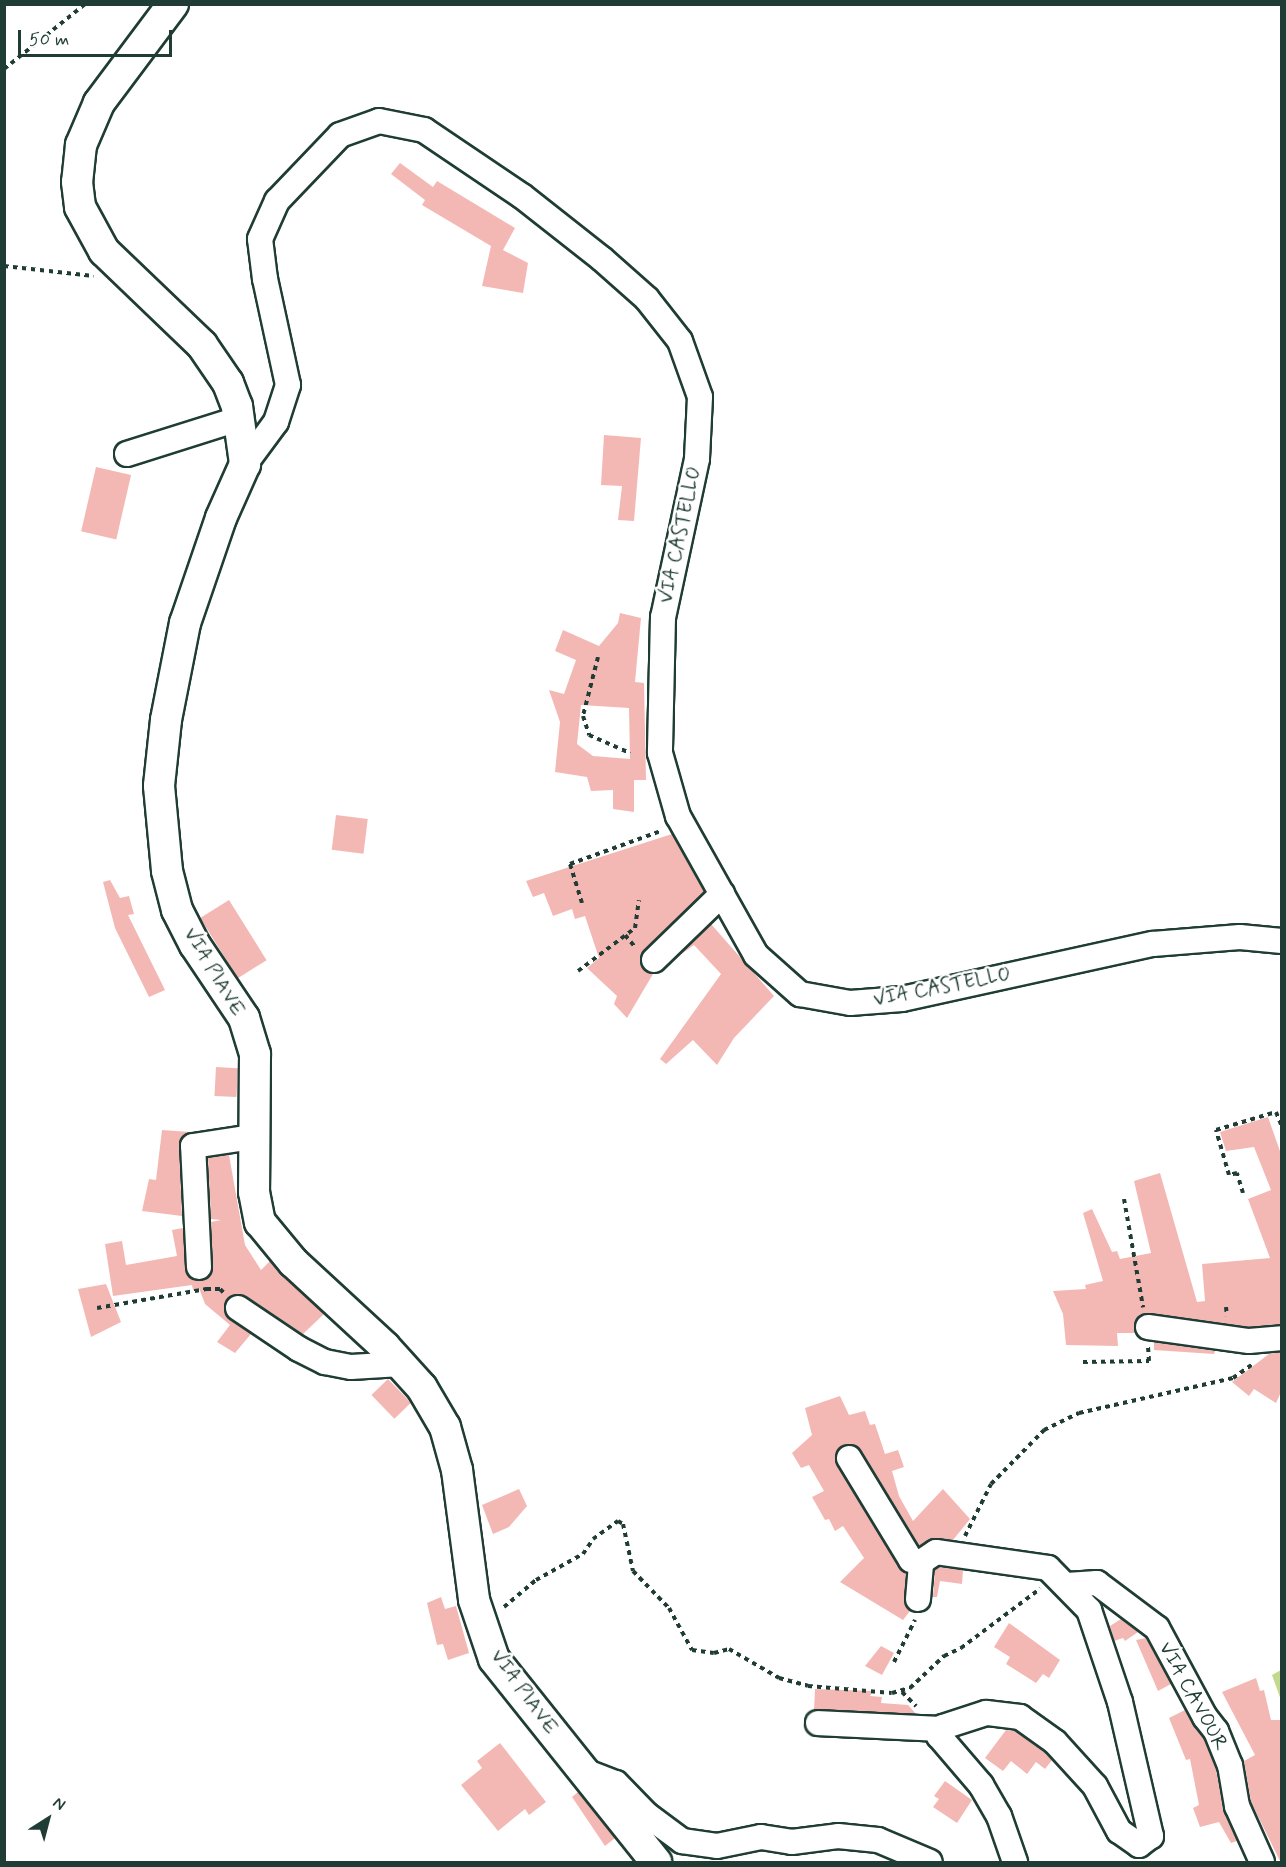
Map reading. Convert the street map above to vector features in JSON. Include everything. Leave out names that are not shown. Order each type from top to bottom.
[{"type":"street","points":[[173,4],[99,103],[81,145],[77,182],[80,207],[104,251],[202,345],[228,383],[238,419],[245,464]]},
{"type":"street","name":"VIA CASTELLO","points":[[245,464],[276,422],[288,385],[265,279],[260,239],[277,201],[340,135],[379,121],[424,130],[522,196],[602,259],[647,299],[680,341],[700,397],[697,459],[663,617],[660,753],[680,821],[756,955],[800,994],[850,1003],[902,999],[1153,944],[1240,938],[1281,940]]},
{"type":"street","points":[[127,454],[238,419]]},
{"type":"street","name":"VIA PIAVE","points":[[245,464],[221,518],[185,623],[166,720],[159,786],[167,871],[177,910],[195,945],[244,1018],[255,1053],[254,1192],[260,1222],[293,1262],[401,1364],[422,1388],[445,1427],[457,1470],[474,1600],[494,1659],[656,1863]]},
{"type":"street","points":[[654,960],[722,894]]},
{"type":"street","points":[[203,1278],[193,1146],[253,1137]]},
{"type":"street","points":[[238,1308],[299,1349],[326,1362],[351,1367],[401,1364]]},
{"type":"street","points":[[1148,1327],[1249,1341],[1281,1338]]},
{"type":"street","points":[[818,1723],[939,1730],[986,1713],[1020,1717],[1055,1742],[1095,1786],[1119,1831],[1139,1845],[1151,1836],[1149,1816],[1135,1777],[1108,1662],[1089,1610],[1048,1568],[957,1553],[936,1552],[921,1562],[911,1560],[849,1458]]},
{"type":"street","points":[[918,1599],[921,1562]]},
{"type":"street","name":"VIA CAVOUR","points":[[1067,1585],[1097,1583],[1157,1628],[1204,1717],[1216,1731],[1230,1765],[1237,1806],[1262,1863]]},
{"type":"street","points":[[939,1730],[939,1736],[981,1785],[999,1816],[1015,1863]]},
{"type":"street","points":[[584,1771],[615,1783],[647,1815],[682,1841],[717,1846],[761,1837],[792,1842],[838,1836],[878,1840],[930,1863]]},
{"type":"path","points":[[4,69],[85,4]]},
{"type":"path","points":[[4,266],[136,282]]},
{"type":"path","points":[[598,657],[583,716],[589,735],[630,753]]},
{"type":"path","points":[[582,903],[570,864],[649,837],[680,821]]},
{"type":"path","points":[[578,971],[635,928],[639,900]]},
{"type":"path","points":[[1243,1192],[1237,1173],[1229,1175],[1216,1130],[1275,1112],[1281,1126]]},
{"type":"path","points":[[1124,1198],[1139,1288]]},
{"type":"path","points":[[97,1308],[203,1278]]},
{"type":"path","points":[[1083,1362],[1149,1361],[1148,1327]]},
{"type":"path","points":[[957,1553],[991,1484],[1044,1430],[1079,1413],[1233,1378],[1262,1358]]},
{"type":"path","points":[[501,1614],[510,1601],[536,1580],[583,1554],[618,1521],[623,1524],[633,1571],[669,1608],[692,1650],[714,1653],[729,1649],[779,1678],[808,1686],[892,1694],[910,1688],[944,1656],[961,1648],[1032,1593],[1067,1585]]},
{"type":"path","points":[[894,1662],[912,1631],[918,1599]]},
{"type":"green space","points":[[1281,1670],[1281,1700],[1272,1675]]},
{"type":"building","points":[[400,163],[433,187],[437,181],[515,228],[503,250],[528,263],[523,293],[482,286],[491,246],[422,205],[425,200],[391,174]]},
{"type":"building","points":[[604,435],[641,438],[634,521],[618,520],[622,486],[601,485]]},
{"type":"building","points":[[96,467],[131,475],[116,539],[81,531]]},
{"type":"building","points":[[620,613],[641,618],[635,682],[644,683],[646,780],[634,780],[634,812],[613,809],[613,790],[591,791],[587,777],[555,772],[560,722],[549,690],[564,694],[576,660],[555,651],[563,630],[599,646],[618,623]],"holes":[[[581,705],[629,708],[630,759],[593,756],[577,744]]]},
{"type":"building","points":[[336,815],[368,819],[363,854],[332,850]]},
{"type":"building","points":[[672,834],[704,892],[644,950],[640,964],[653,974],[627,1018],[614,1004],[617,996],[587,968],[599,958],[585,916],[575,919],[572,909],[553,916],[544,893],[533,897],[526,881]]},
{"type":"building","points":[[110,880],[120,898],[129,896],[134,914],[128,915],[165,990],[149,997],[115,928],[103,882]]},
{"type":"building","points":[[229,900],[267,960],[238,978],[200,918]]},
{"type":"building","points":[[711,924],[774,996],[734,1038],[717,1065],[693,1040],[666,1064],[660,1059],[721,974],[694,945],[676,958]]},
{"type":"building","points":[[216,1067],[238,1068],[236,1097],[214,1096]]},
{"type":"building","points":[[1268,1117],[1281,1154],[1281,1324],[1249,1327],[1149,1313],[1136,1319],[1135,1333],[1117,1333],[1118,1346],[1066,1345],[1063,1314],[1053,1291],[1086,1289],[1085,1285],[1103,1281],[1083,1213],[1092,1209],[1112,1252],[1117,1251],[1120,1259],[1151,1253],[1134,1181],[1160,1173],[1197,1302],[1205,1301],[1202,1264],[1270,1258],[1248,1199],[1271,1190],[1254,1147],[1226,1151],[1220,1132]]},
{"type":"building","points":[[162,1130],[190,1132],[184,1135],[179,1146],[182,1216],[142,1211],[149,1179],[156,1180]]},
{"type":"building","points":[[229,1155],[245,1245],[261,1270],[270,1261],[324,1314],[303,1334],[246,1296],[232,1295],[226,1301],[225,1314],[251,1334],[235,1353],[217,1342],[230,1325],[205,1304],[199,1288],[193,1290],[192,1285],[113,1296],[105,1244],[122,1241],[126,1265],[177,1256],[172,1230],[183,1228],[187,1274],[193,1280],[207,1279],[213,1266],[211,1222],[221,1220],[211,1219],[208,1158]]},
{"type":"building","points":[[106,1284],[121,1322],[91,1337],[78,1289]]},
{"type":"building","points":[[1154,1342],[1215,1351],[1214,1354],[1154,1350]]},
{"type":"building","points":[[1281,1352],[1281,1392],[1276,1403],[1254,1389],[1249,1396],[1232,1382],[1269,1354]]},
{"type":"building","points":[[388,1379],[411,1403],[394,1419],[371,1395]]},
{"type":"building","points":[[840,1396],[849,1415],[865,1411],[870,1425],[875,1424],[885,1454],[898,1450],[904,1467],[892,1471],[899,1496],[913,1521],[943,1489],[970,1519],[953,1540],[937,1538],[919,1546],[861,1450],[849,1444],[837,1451],[837,1465],[906,1573],[904,1598],[910,1611],[903,1620],[840,1582],[864,1558],[843,1526],[835,1531],[829,1519],[825,1520],[812,1497],[824,1491],[809,1465],[801,1468],[792,1453],[812,1435],[805,1408]]},
{"type":"building","points":[[519,1489],[527,1506],[509,1527],[493,1534],[482,1505]]},
{"type":"building","points":[[939,1567],[963,1570],[962,1584],[940,1581],[937,1597],[933,1597],[935,1570]]},
{"type":"building","points":[[441,1597],[445,1609],[456,1606],[469,1653],[448,1660],[443,1644],[437,1645],[427,1603]]},
{"type":"building","points":[[1121,1619],[1138,1632],[1125,1641],[1123,1638],[1114,1641],[1110,1626]]},
{"type":"building","points":[[1009,1623],[1060,1660],[1049,1678],[1043,1674],[1036,1683],[1006,1664],[1010,1657],[994,1647]]},
{"type":"building","points":[[1146,1638],[1171,1684],[1158,1691],[1136,1640]]},
{"type":"building","points":[[881,1646],[894,1653],[882,1675],[865,1666]]},
{"type":"building","points":[[1256,1678],[1260,1691],[1264,1690],[1271,1720],[1281,1720],[1281,1863],[1251,1802],[1244,1761],[1255,1755],[1222,1692]]},
{"type":"building","points":[[815,1689],[873,1691],[870,1696],[882,1697],[881,1703],[908,1705],[916,1714],[814,1710]]},
{"type":"building","points":[[1185,1710],[1204,1738],[1216,1769],[1223,1809],[1237,1841],[1231,1843],[1219,1822],[1200,1827],[1193,1808],[1199,1805],[1190,1759],[1186,1760],[1169,1718]]},
{"type":"building","points":[[1006,1730],[1015,1731],[1052,1760],[1045,1769],[1036,1762],[1027,1774],[1011,1761],[1003,1771],[985,1758]]},
{"type":"building","points":[[500,1743],[546,1802],[529,1815],[525,1809],[498,1831],[461,1785],[482,1768],[477,1761]]},
{"type":"building","points":[[945,1781],[972,1800],[957,1823],[933,1807],[939,1799],[934,1796]]},
{"type":"building","points":[[578,1792],[615,1838],[605,1846],[572,1797]]}]
